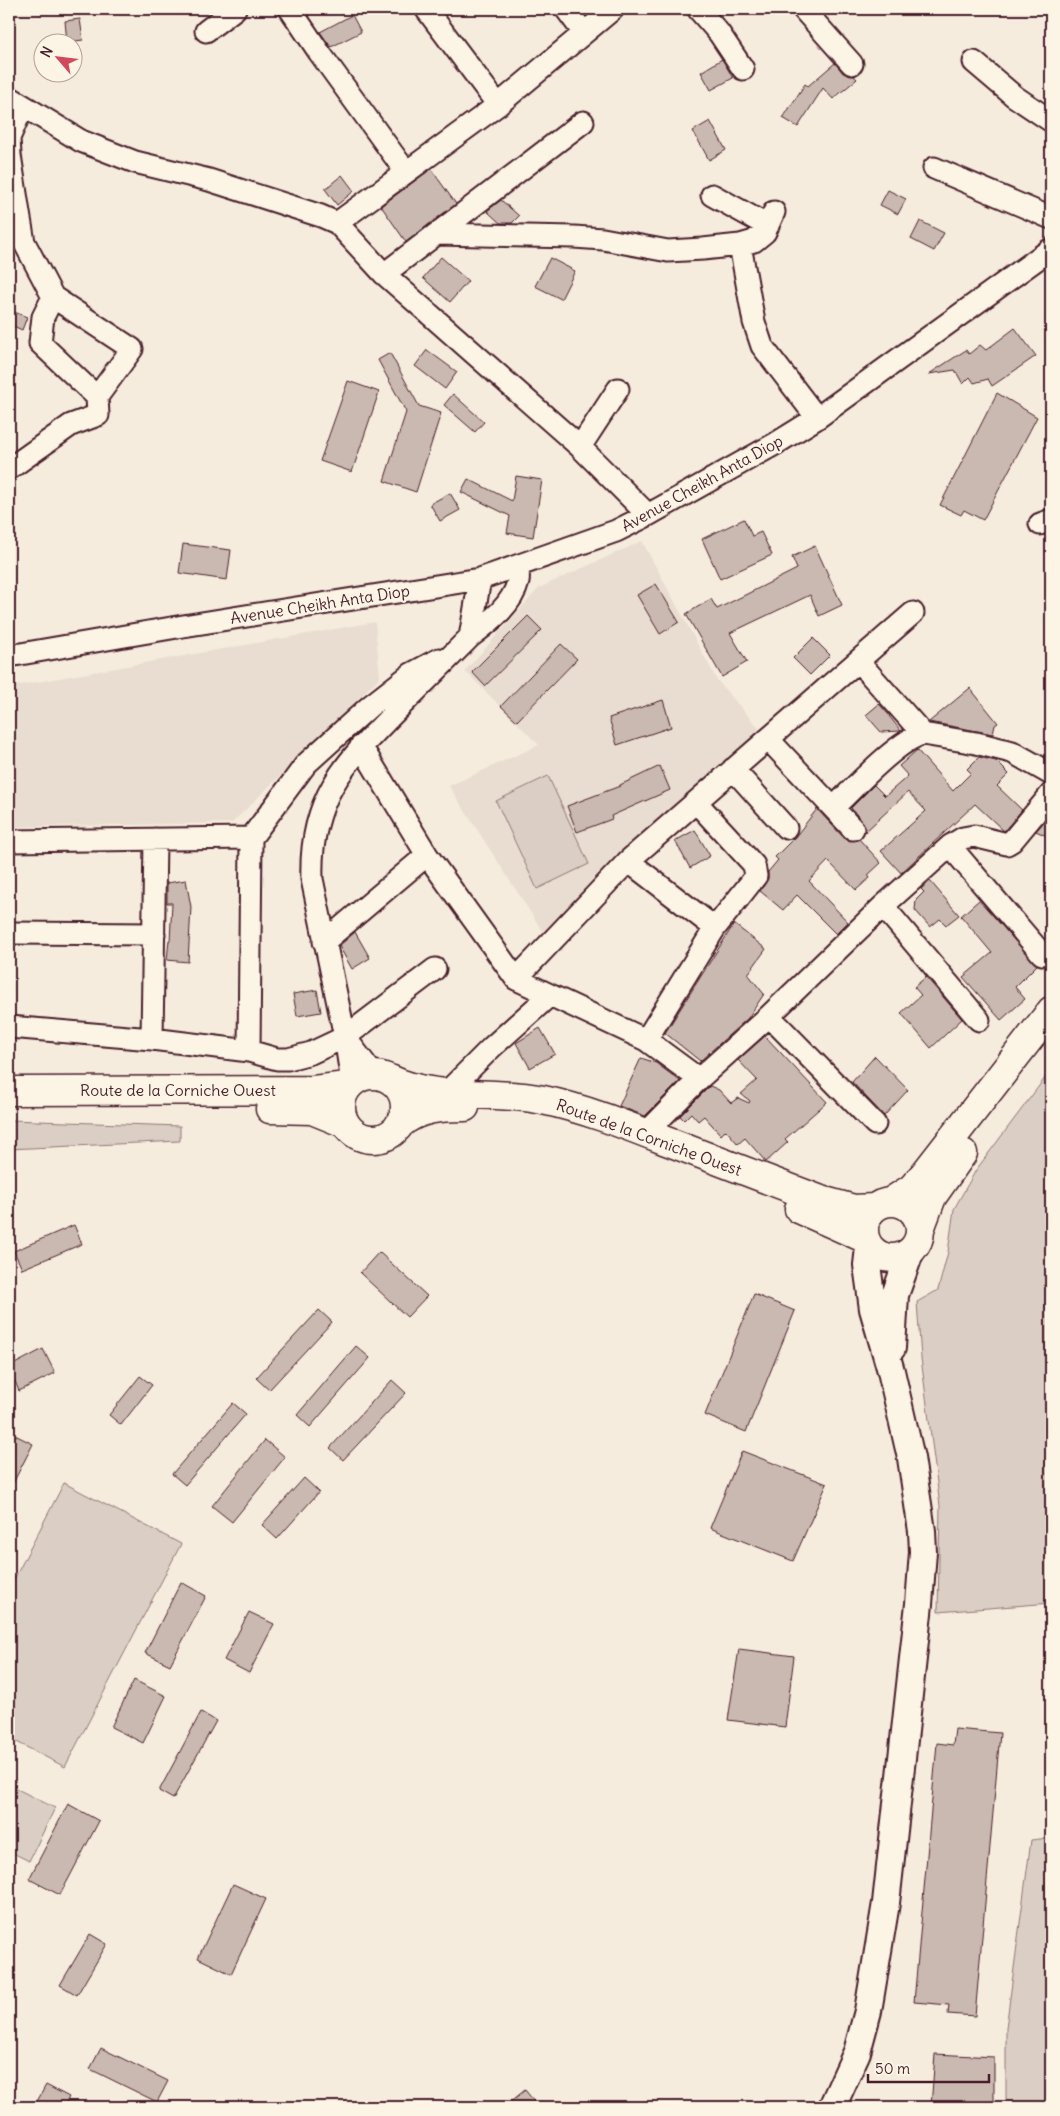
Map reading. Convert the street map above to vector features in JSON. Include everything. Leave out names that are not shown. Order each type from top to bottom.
[{"type":"highway","points":[[1051,1012],[921,1178],[908,1191],[882,1205],[864,1221],[866,1243],[884,1258],[902,1257],[915,1241],[932,1197],[950,1170],[1051,1041]]},
{"type":"highway","name":"Route de la Corniche Ouest","points":[[9,1091],[313,1090],[365,1080],[447,1092],[498,1094],[542,1099],[590,1112],[821,1200],[854,1209],[882,1205]]},
{"type":"highway","points":[[365,1080],[398,1086],[404,1100],[404,1116],[399,1125],[388,1136],[370,1139],[353,1132],[344,1123],[340,1108],[343,1093],[365,1080]]},
{"type":"highway","name":"Route de la Corniche Ouest","points":[[9,1108],[304,1108],[319,1111],[344,1123]]},
{"type":"highway","name":"Route de la Corniche Ouest","points":[[399,1125],[415,1113],[438,1108],[491,1108],[530,1113],[586,1127],[815,1215],[866,1243]]},
{"type":"highway","points":[[882,1205],[907,1206],[918,1220],[915,1241]]},
{"type":"main road","points":[[891,1371],[894,1295],[915,1241]]},
{"type":"main road","points":[[832,2107],[857,2052],[868,2011],[886,1902],[923,1552],[911,1458],[891,1371],[873,1309],[866,1243]]},
{"type":"street","points":[[206,30],[236,9]]},
{"type":"street","points":[[290,9],[406,172]]},
{"type":"street","points":[[426,9],[498,105]]},
{"type":"street","points":[[566,9],[584,33]]},
{"type":"street","points":[[337,223],[498,105],[613,9]]},
{"type":"street","points":[[698,9],[719,33],[743,69]]},
{"type":"street","points":[[803,9],[852,64]]},
{"type":"street","points":[[974,62],[1014,96],[1051,121]]},
{"type":"street","points":[[9,469],[71,425],[98,415],[97,397],[132,349],[54,297],[24,242],[9,138],[16,101],[81,140],[135,162],[210,180],[337,223],[384,274],[580,447],[648,515]]},
{"type":"street","points":[[384,274],[583,122]]},
{"type":"street","points":[[934,168],[1051,218]]},
{"type":"street","points":[[436,234],[574,237],[603,239],[668,250],[740,245],[761,237],[771,219],[712,195]]},
{"type":"street","points":[[740,245],[754,322],[762,346],[816,418]]},
{"type":"street","name":"Avenue Cheikh Anta Diop","points":[[9,656],[183,626],[480,579],[616,530],[648,515],[775,444],[816,418],[1051,249]]},
{"type":"street","points":[[54,297],[43,316],[40,344],[97,397]]},
{"type":"street","points":[[580,447],[618,389]]},
{"type":"street","points":[[365,1080],[346,1037],[324,942],[312,879],[311,854],[321,809],[330,788],[341,770],[361,746],[470,636],[491,620],[506,605],[518,582],[518,566]]},
{"type":"street","points":[[470,636],[480,579]]},
{"type":"street","points":[[516,979],[628,861],[913,613]]},
{"type":"street","points":[[249,1051],[251,838],[306,764],[370,706],[411,674],[453,654]]},
{"type":"street","points":[[858,662],[923,734]]},
{"type":"street","points":[[833,808],[902,744],[915,736],[923,734],[976,743],[1012,752],[1051,774]]},
{"type":"street","points":[[768,739],[853,829]]},
{"type":"street","points":[[361,746],[427,856],[516,979],[646,1040],[699,1079]]},
{"type":"street","points":[[733,770],[786,828]]},
{"type":"street","points":[[646,1133],[699,1079],[769,1016],[883,906],[950,846],[963,838],[974,836],[1007,844],[1012,841],[1051,794]]},
{"type":"street","points":[[646,1040],[714,928],[754,879],[757,872],[754,865],[696,802]]},
{"type":"street","points":[[9,841],[251,838]]},
{"type":"street","points":[[152,1039],[155,839]]},
{"type":"street","points":[[950,846],[1042,954]]},
{"type":"street","points":[[324,942],[427,856]]},
{"type":"street","points":[[628,861],[714,928]]},
{"type":"street","points":[[883,906],[979,1020]]},
{"type":"street","points":[[9,933],[154,934]]},
{"type":"street","points":[[9,1027],[152,1039],[249,1051],[277,1059],[288,1059],[311,1053],[346,1037],[436,969]]},
{"type":"street","points":[[447,1092],[492,1047],[550,995]]},
{"type":"street","points":[[769,1016],[875,1124]]},
{"type":"shaded area","points":[[642,541],[717,680],[768,739],[545,935],[449,786],[539,745],[465,671],[539,588]]},
{"type":"shaded area","points":[[375,622],[380,677],[232,823],[9,827],[9,687]]},
{"type":"shaded area","points":[[548,776],[589,864],[537,889],[496,801]]},
{"type":"shaded area","points":[[1051,1070],[1051,1603],[938,1612],[940,1506],[921,1358],[917,1302],[938,1290],[948,1252],[954,1209],[976,1170]]},
{"type":"shaded area","points":[[9,1120],[180,1126],[180,1141],[9,1149]]},
{"type":"shaded area","points":[[64,1483],[181,1544],[65,1767],[9,1738],[9,1589]]},
{"type":"shaded area","points":[[9,1785],[55,1808],[29,1861],[9,1851]]},
{"type":"shaded area","points":[[1051,1815],[1051,2107],[1006,2107],[1006,2028],[1031,1840],[1049,1838]]},
{"type":"building","points":[[352,15],[361,32],[331,47],[320,32]]},
{"type":"building","points":[[80,19],[82,32],[66,32],[65,21]]},
{"type":"building","points":[[722,59],[733,78],[711,90],[701,72]]},
{"type":"building","points":[[835,63],[843,73],[854,76],[857,79],[833,99],[823,88],[798,127],[783,118],[805,84],[808,86]]},
{"type":"building","points":[[710,121],[726,150],[709,160],[693,131]]},
{"type":"building","points":[[431,169],[456,204],[406,242],[381,206]]},
{"type":"building","points":[[342,175],[354,191],[337,205],[325,189]]},
{"type":"building","points":[[888,190],[906,199],[898,214],[880,205]]},
{"type":"building","points":[[501,200],[519,216],[512,223],[500,223],[487,211]]},
{"type":"building","points":[[920,221],[944,233],[934,251],[911,239]]},
{"type":"building","points":[[441,257],[468,281],[450,302],[423,278]]},
{"type":"building","points":[[550,258],[575,271],[561,299],[535,286]]},
{"type":"building","points":[[9,310],[27,317],[22,330],[9,324]]},
{"type":"building","points":[[1015,328],[1036,356],[992,386],[988,379],[974,383],[970,377],[963,384],[955,370],[929,374],[966,350],[969,354],[980,345],[986,350]]},
{"type":"building","points":[[427,350],[457,372],[445,389],[415,366]]},
{"type":"building","points":[[390,353],[419,406],[441,413],[416,492],[384,481],[406,412],[378,360]]},
{"type":"building","points":[[348,381],[379,392],[352,472],[320,461]]},
{"type":"building","points":[[997,393],[1037,417],[983,520],[964,510],[961,515],[940,505]]},
{"type":"building","points":[[453,394],[484,422],[475,432],[444,405]]},
{"type":"building","points":[[516,476],[542,480],[533,537],[507,533],[510,516],[461,492],[468,479],[512,501]]},
{"type":"building","points":[[450,493],[460,510],[440,521],[430,504]]},
{"type":"building","points":[[744,519],[752,536],[761,532],[772,555],[720,579],[702,539]]},
{"type":"building","points":[[183,544],[231,550],[227,580],[179,573]]},
{"type":"building","points":[[815,546],[842,605],[819,616],[810,595],[730,633],[747,662],[722,677],[686,614],[711,599],[717,609],[797,569],[792,557]]},
{"type":"building","points":[[656,584],[679,622],[660,634],[637,595]]},
{"type":"building","points":[[528,616],[542,630],[485,686],[472,672]]},
{"type":"building","points":[[813,638],[830,655],[810,675],[793,658]]},
{"type":"building","points":[[561,644],[577,659],[517,721],[501,706]]},
{"type":"building","points":[[970,688],[998,723],[995,725],[993,734],[929,722]]},
{"type":"building","points":[[663,700],[671,727],[617,745],[609,718]]},
{"type":"building","points":[[879,704],[901,731],[881,732],[866,715]]},
{"type":"building","points":[[917,750],[953,791],[971,773],[967,769],[979,757],[996,761],[1009,774],[997,786],[1022,810],[1004,831],[975,804],[901,873],[881,851],[926,811],[908,792],[865,832],[862,821],[851,808],[874,785],[885,796],[908,776],[899,766]]},
{"type":"building","points":[[660,766],[670,790],[611,816],[612,819],[577,832],[567,806],[620,786]]},
{"type":"building","points":[[817,809],[844,838],[850,841],[859,839],[881,863],[868,875],[870,878],[856,890],[828,861],[809,881],[848,922],[836,934],[797,895],[783,910],[760,891],[768,879],[768,872],[778,860],[775,857],[795,837]]},
{"type":"building","points":[[1051,814],[1051,838],[1036,831]]},
{"type":"building","points":[[695,830],[710,856],[690,868],[675,841]]},
{"type":"building","points":[[186,880],[191,907],[188,962],[167,960],[172,903],[167,903],[167,883]]},
{"type":"building","points":[[930,881],[959,915],[946,925],[940,919],[930,927],[915,910],[916,900],[924,892],[921,889]]},
{"type":"building","points":[[979,900],[1037,965],[1015,987],[1025,999],[1001,1020],[963,977],[992,953],[961,916]]},
{"type":"building","points":[[734,924],[766,949],[748,974],[764,994],[748,1018],[700,1061],[665,1033]]},
{"type":"building","points":[[355,932],[370,958],[352,969],[339,946]]},
{"type":"building","points":[[926,977],[962,1019],[931,1048],[901,1013],[921,995],[914,987]]},
{"type":"building","points":[[317,990],[321,1012],[297,1016],[293,994]]},
{"type":"building","points":[[540,1028],[555,1054],[530,1068],[516,1043]]},
{"type":"building","points":[[765,1036],[827,1102],[785,1139],[788,1142],[766,1162],[745,1138],[738,1144],[726,1130],[721,1135],[704,1116],[698,1121],[691,1113],[684,1120],[680,1116],[710,1086],[719,1090],[731,1103],[738,1098],[749,1103],[750,1101],[741,1094],[757,1080],[738,1060]]},
{"type":"building","points":[[875,1056],[908,1090],[884,1116],[852,1082]]},
{"type":"building","points":[[641,1058],[656,1063],[680,1081],[645,1116],[619,1106]]},
{"type":"building","points":[[74,1225],[82,1244],[22,1269],[14,1251]]},
{"type":"building","points":[[379,1252],[427,1296],[407,1317],[360,1273]]},
{"type":"building","points":[[754,1294],[795,1311],[746,1432],[705,1415]]},
{"type":"building","points":[[319,1310],[332,1322],[269,1390],[256,1378]]},
{"type":"building","points":[[356,1346],[370,1358],[310,1427],[297,1415]]},
{"type":"building","points":[[43,1349],[55,1373],[19,1391],[9,1367]]},
{"type":"building","points":[[140,1376],[152,1385],[121,1425],[109,1415]]},
{"type":"building","points":[[392,1380],[406,1393],[343,1460],[330,1448]]},
{"type":"building","points":[[233,1403],[246,1414],[185,1485],[172,1474]]},
{"type":"building","points":[[9,1432],[33,1444],[9,1491]]},
{"type":"building","points":[[265,1440],[285,1457],[232,1522],[212,1506]]},
{"type":"building","points":[[742,1451],[827,1484],[793,1561],[710,1528]]},
{"type":"building","points":[[304,1478],[319,1492],[277,1539],[262,1525]]},
{"type":"building","points":[[181,1582],[206,1596],[170,1665],[145,1653]]},
{"type":"building","points":[[249,1612],[274,1624],[249,1673],[224,1660]]},
{"type":"building","points":[[739,1649],[794,1656],[785,1727],[728,1720]]},
{"type":"building","points":[[134,1680],[166,1696],[143,1743],[111,1727]]},
{"type":"building","points":[[201,1712],[216,1721],[173,1799],[159,1791]]},
{"type":"building","points":[[955,1729],[1000,1733],[975,2016],[948,2014],[949,2005],[914,2002],[937,1743],[953,1745]]},
{"type":"building","points":[[68,1804],[99,1821],[60,1895],[29,1879]]},
{"type":"building","points":[[233,1884],[266,1899],[231,1974],[198,1958]]},
{"type":"building","points":[[90,1934],[107,1944],[77,1995],[60,1985]]},
{"type":"building","points":[[101,2048],[168,2081],[157,2102],[90,2069]]},
{"type":"building","points":[[935,2054],[994,2057],[994,2107],[931,2107]]},
{"type":"building","points":[[46,2085],[69,2097],[64,2107],[34,2107]]},
{"type":"building","points":[[525,2090],[534,2101],[526,2107],[504,2107]]}]
